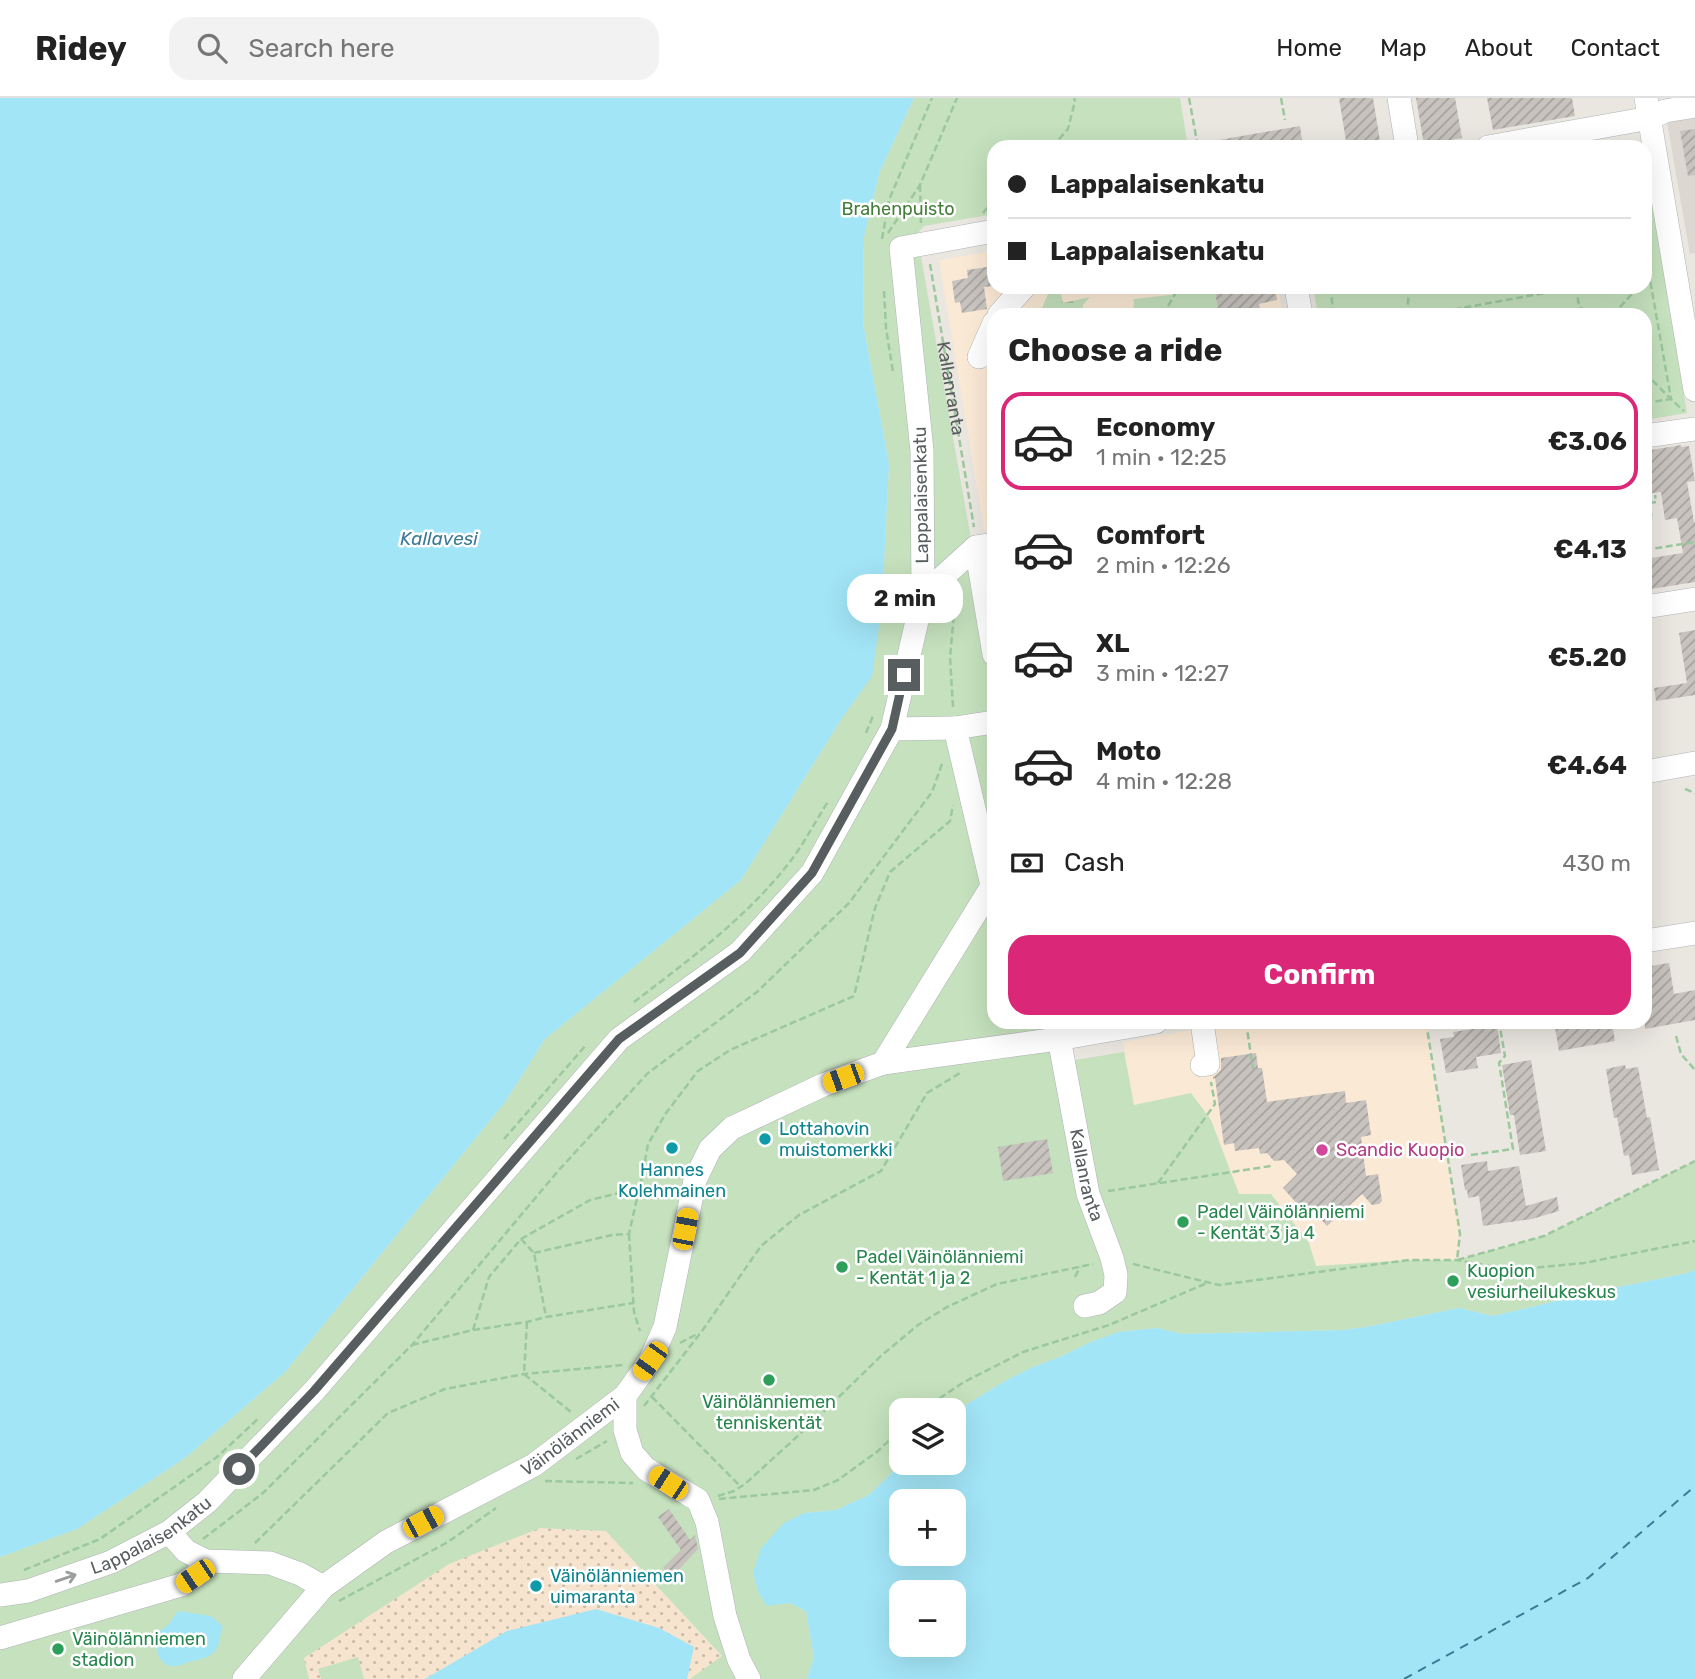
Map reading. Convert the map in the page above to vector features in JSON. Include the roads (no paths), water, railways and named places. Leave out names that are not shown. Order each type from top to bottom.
[{"type":"street","points":[[1399,98],[1406,140]]},
{"type":"street","points":[[1517,140],[1648,108],[1665,111],[1695,106]]},
{"type":"street","points":[[1648,108],[1685,268],[1695,390]]},
{"type":"street","name":"Lappalaisenkatu","points":[[0,1595],[28,1591],[111,1562],[169,1532],[207,1502],[314,1391],[619,1039],[740,953],[812,873],[892,729],[923,595],[922,451],[901,248],[987,232]]},
{"type":"street","points":[[1005,308],[1018,294]]},
{"type":"street","points":[[979,356],[987,338]]},
{"type":"street","points":[[1652,434],[1691,421]]},
{"type":"street","points":[[923,595],[982,542]]},
{"type":"street","points":[[982,542],[987,589]]},
{"type":"street","points":[[1652,606],[1695,598]]},
{"type":"street","points":[[892,729],[955,728],[987,723]]},
{"type":"street","points":[[955,728],[987,859]]},
{"type":"street","points":[[1652,771],[1695,763]]},
{"type":"street","points":[[883,1063],[987,894]]},
{"type":"street","points":[[1652,940],[1695,933]]},
{"type":"street","points":[[1202,1029],[1205,1064]]},
{"type":"street","name":"Väinölänniemi","points":[[244,1679],[323,1587],[386,1542],[534,1465],[625,1396],[650,1361],[665,1327],[695,1180],[710,1149],[732,1128],[823,1085],[883,1063],[1057,1030]]},
{"type":"street","name":"Kallanranta","points":[[1057,1030],[1088,1194],[1116,1275],[1115,1292],[1099,1303],[1085,1307]]},
{"type":"street","points":[[625,1396],[625,1430],[632,1453],[646,1469],[698,1500],[707,1522],[725,1616],[739,1660],[749,1679]]},
{"type":"street","points":[[169,1532],[196,1556],[236,1562],[270,1563],[300,1574],[323,1587]]},
{"type":"street","points":[[0,1638],[181,1585],[195,1576],[196,1556]]},
{"type":"water","name":"Kallavesi","points":[[0,98],[914,98],[880,171],[864,237],[863,323],[889,464],[882,604],[872,676],[842,718],[741,880],[545,1039],[505,1102],[285,1372],[185,1458],[77,1529],[0,1557]]},
{"type":"water","points":[[1695,1270],[1695,1679],[807,1679],[814,1658],[806,1611],[790,1603],[767,1606],[759,1594],[753,1573],[761,1548],[784,1523],[804,1513],[836,1510],[869,1495],[890,1475],[966,1475],[966,1405],[1033,1367],[1118,1332],[1157,1328],[1182,1334],[1342,1330],[1459,1308],[1493,1316]]},
{"type":"water","points":[[596,1609],[659,1628],[694,1647],[687,1679],[425,1679],[507,1631]]},
{"type":"water","points":[[178,1611],[211,1616],[223,1627],[218,1646],[212,1654],[179,1666],[171,1666],[159,1657],[155,1635],[169,1624]]},
{"type":"place","name":"Lottahovin muistomerkki","points":[[765,1139]]},
{"type":"place","name":"Hannes Kolehmainen","points":[[672,1148]]},
{"type":"place","name":"Scandic Kuopio","points":[[1322,1150]]},
{"type":"place","name":"Padel Väinölänniemi - Kentät 3 ja 4","points":[[1183,1222]]},
{"type":"place","name":"Padel Väinölänniemi - Kentät 1 ja 2","points":[[842,1267]]},
{"type":"place","name":"Kuopion vesiurheilukeskus","points":[[1453,1281]]},
{"type":"place","name":"Väinölänniemen tenniskentät","points":[[769,1380]]},
{"type":"place","name":"Väinölänniemen uimaranta","points":[[536,1586]]},
{"type":"place","name":"Väinölänniemen stadion","points":[[58,1649]]},
{"type":"park label","name":"Brahenpuisto","points":[[898,209]]}]
